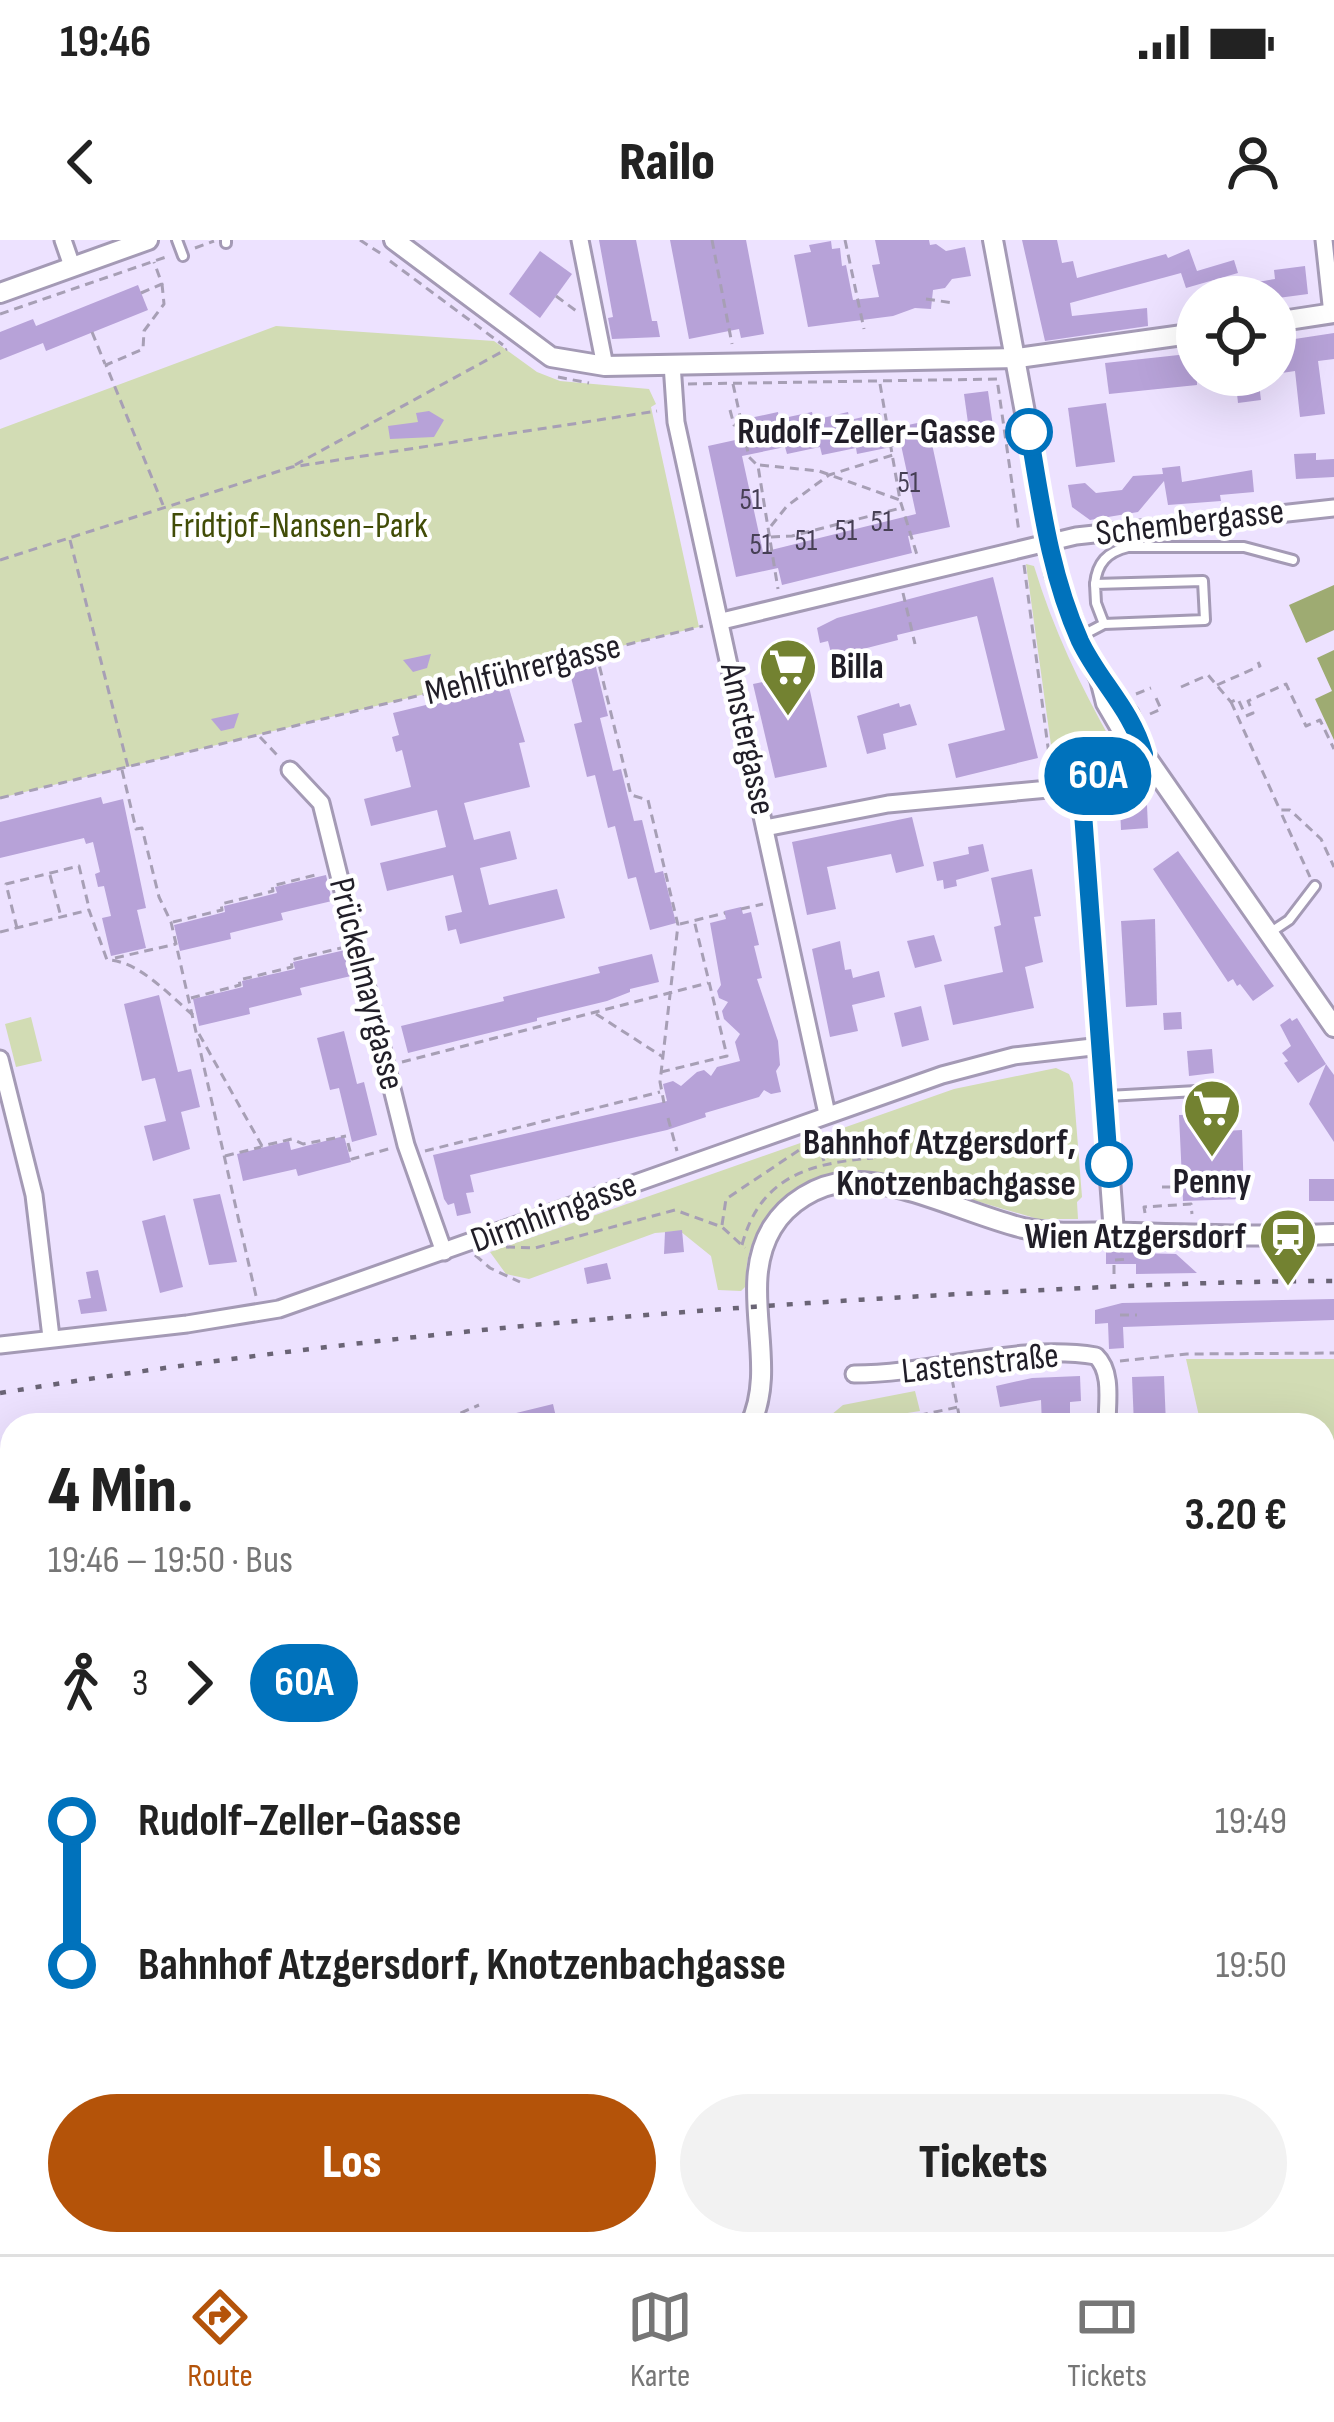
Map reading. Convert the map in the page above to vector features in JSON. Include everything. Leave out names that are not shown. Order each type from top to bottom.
[{"type":"street","points":[[64,240],[72,266]]},
{"type":"street","points":[[0,293],[148,240]]},
{"type":"street","points":[[394,240],[551,357],[604,375],[1018,358],[1176,336]]},
{"type":"street","points":[[580,240],[604,375]]},
{"type":"street","points":[[993,240],[1018,358],[1047,542],[1079,637],[1100,679],[1130,715],[1144,754],[1334,1027]]},
{"type":"street","points":[[1296,319],[1333,313],[1324,240]]},
{"type":"street","name":"Amstergasse","points":[[672,375],[676,422],[827,1114]]},
{"type":"street","name":"Schembergasse","points":[[1047,542],[1334,508]]},
{"type":"street","points":[[722,621],[1047,542]]},
{"type":"street","points":[[765,828],[888,804],[1081,786],[1144,754]]},
{"type":"street","name":"Prückelmayrgasse","points":[[290,770],[322,803],[385,1066],[444,1252]]},
{"type":"street","points":[[1081,786],[1114,1233]]},
{"type":"street","name":"Dirmhirngasse","points":[[0,1345],[260,1313],[827,1114],[1014,1055],[1101,1046]]},
{"type":"street","points":[[0,1059],[34,1195],[51,1337]]},
{"type":"street","points":[[753,1413],[761,1390],[759,1261],[771,1229],[785,1212],[810,1193],[839,1183],[890,1187],[1025,1228],[1060,1233],[1260,1238],[1334,1234]]},
{"type":"street","name":"Lastenstraße","points":[[854,1374],[892,1374],[1028,1355],[1086,1354],[1111,1361]]},
{"type":"street","points":[[1108,1413],[1111,1361]]},
{"type":"lane","points":[[177,240],[182,254]]},
{"type":"lane","points":[[1104,624],[1096,603],[1096,584],[1101,563],[1113,552],[1244,547],[1293,560]]},
{"type":"lane","points":[[1079,637],[1104,624],[1205,620],[1203,581],[1096,584]]},
{"type":"lane","points":[[1269,933],[1289,920],[1315,886]]},
{"type":"lane","points":[[1104,1096],[1214,1090]]},
{"type":"path","points":[[292,467],[508,348],[360,240]]},
{"type":"path","points":[[712,240],[742,425],[749,457],[758,466],[782,607]]},
{"type":"path","points":[[844,240],[864,329]]},
{"type":"path","points":[[0,314],[223,241]]},
{"type":"path","points":[[106,365],[143,349],[144,331],[164,304],[154,262]]},
{"type":"path","points":[[141,293],[162,284]]},
{"type":"path","points":[[926,299],[954,303]]},
{"type":"path","points":[[92,332],[164,506]]},
{"type":"path","points":[[540,369],[562,378],[604,375]]},
{"type":"path","points":[[672,375],[734,373],[880,382],[997,379],[1054,789]]},
{"type":"path","points":[[880,382],[900,500],[921,574]]},
{"type":"path","points":[[0,560],[147,509],[292,467],[660,410]]},
{"type":"path","points":[[730,410],[734,425],[742,425]]},
{"type":"path","points":[[768,526],[829,475],[895,454]]},
{"type":"path","points":[[758,466],[829,475],[900,500]]},
{"type":"path","points":[[769,537],[792,536],[903,508]]},
{"type":"path","points":[[70,538],[136,829],[142,828],[159,897],[171,922],[260,1313]]},
{"type":"path","points":[[900,579],[915,644]]},
{"type":"path","name":"Mehlführergasse","points":[[0,798],[722,621]]},
{"type":"path","points":[[596,652],[631,795],[648,800],[678,925],[661,1072],[664,1102]]},
{"type":"path","points":[[1217,686],[1261,666],[1258,662]]},
{"type":"path","points":[[1181,687],[1208,675],[1231,702],[1306,868]]},
{"type":"path","points":[[1231,702],[1238,699],[1246,716],[1253,713],[1248,701],[1286,684],[1306,726],[1321,720],[1334,749]]},
{"type":"path","points":[[1130,697],[1151,688]]},
{"type":"path","points":[[1143,717],[1161,710],[1156,698]]},
{"type":"path","points":[[259,736],[290,770]]},
{"type":"path","points":[[1280,810],[1290,810],[1321,839],[1334,867]]},
{"type":"path","points":[[17,928],[6,884],[79,866],[107,960],[176,944]]},
{"type":"path","points":[[171,922],[223,910],[221,904],[338,869]]},
{"type":"path","points":[[50,873],[61,917]]},
{"type":"path","points":[[741,909],[779,900]]},
{"type":"path","points":[[0,932],[89,910]]},
{"type":"path","points":[[678,925],[725,913]]},
{"type":"path","points":[[661,1072],[727,1056],[694,920]]},
{"type":"path","points":[[189,998],[241,986],[239,980],[292,967],[291,960],[355,944]]},
{"type":"path","points":[[113,958],[140,971],[193,1015]]},
{"type":"path","points":[[385,1066],[708,983]]},
{"type":"path","points":[[595,1013],[663,1057]]},
{"type":"path","points":[[197,1034],[262,1146]]},
{"type":"path","points":[[225,1156],[292,1139],[303,1144],[346,1133],[352,1159],[662,1092]]},
{"type":"path","points":[[668,1118],[684,1166]]},
{"type":"path","points":[[722,1227],[726,1199],[821,1133]]},
{"type":"path","points":[[817,1140],[825,1162]]},
{"type":"path","points":[[1162,1187],[1182,1187]]},
{"type":"path","points":[[1145,1215],[1144,1207],[1191,1204],[1192,1214]]},
{"type":"path","points":[[520,1282],[477,1259],[476,1241],[535,1248],[675,1210],[722,1227],[759,1261]]},
{"type":"path","points":[[1114,1274],[1114,1260],[1130,1259]]},
{"type":"path","points":[[1120,1315],[1137,1315]]},
{"type":"path","points":[[1111,1361],[1187,1354],[1334,1353]]},
{"type":"path","points":[[947,1413],[959,1411],[953,1384]]},
{"type":"path","points":[[461,1413],[479,1405]]},
{"type":"green space","name":"Fridtjof-Nansen-Park","points":[[276,326],[494,341],[537,372],[560,381],[649,389],[656,404],[651,407],[699,627],[0,798],[0,429]]},
{"type":"green space","points":[[1026,564],[1034,566],[1068,656],[1112,742],[1086,761],[1055,774]]},
{"type":"green space","points":[[31,1017],[42,1061],[16,1067],[5,1024]]},
{"type":"green space","points":[[1056,1068],[1069,1074],[1073,1083],[1082,1197],[1077,1202],[1078,1219],[1038,1219],[880,1173],[854,1173],[806,1186],[768,1215],[756,1236],[741,1291],[718,1290],[711,1256],[680,1231],[655,1233],[529,1279],[506,1274],[490,1252],[954,1089]]},
{"type":"green space","points":[[1186,1359],[1334,1359],[1334,1413],[1198,1413]]},
{"type":"green space","points":[[915,1391],[920,1411],[833,1413],[843,1405]]},
{"type":"shaded area","points":[[1334,585],[1334,630],[1306,643],[1289,605]]},
{"type":"shaded area","points":[[1334,650],[1334,740],[1315,699],[1332,691],[1317,658]]},
{"type":"building","points":[[599,240],[636,240],[652,321],[657,321],[660,337],[612,339],[608,318],[613,317]]},
{"type":"building","points":[[670,240],[746,240],[764,334],[741,338],[739,329],[689,339]]},
{"type":"building","points":[[875,240],[929,240],[930,245],[946,251],[965,247],[971,276],[952,279],[945,288],[933,290],[931,309],[808,327],[794,255],[811,252],[809,245],[831,241],[832,249],[840,248],[853,300],[879,297],[872,265],[880,264]]},
{"type":"building","points":[[1022,240],[1057,240],[1062,263],[1073,261],[1077,278],[1189,249],[1197,271],[1234,260],[1238,273],[1228,276],[1181,273],[1070,303],[1072,316],[1147,308],[1148,326],[1045,341]]},
{"type":"building","points":[[540,251],[572,274],[540,318],[509,294]]},
{"type":"building","points":[[1305,266],[1308,294],[1296,296],[1296,276],[1275,276],[1274,270]]},
{"type":"building","points":[[138,285],[148,310],[46,351],[43,343],[0,360],[0,332],[33,319],[36,326]]},
{"type":"building","points":[[1334,333],[1334,359],[1318,361],[1325,414],[1300,417],[1296,339]]},
{"type":"building","points":[[1176,355],[1176,387],[1109,394],[1105,363]]},
{"type":"building","points":[[988,391],[993,426],[969,430],[964,394]]},
{"type":"building","points":[[1237,396],[1261,396],[1261,400],[1238,403]]},
{"type":"building","points":[[1106,403],[1115,462],[1076,467],[1068,408]]},
{"type":"building","points":[[429,411],[444,420],[434,437],[390,439],[388,426],[418,422],[416,413]]},
{"type":"building","points":[[812,412],[814,420],[848,412],[850,420],[880,413],[884,430],[927,421],[950,527],[908,536],[912,553],[782,585],[778,568],[736,577],[708,446],[749,437],[745,419]],"holes":[[[901,445],[916,514],[763,552],[742,456],[785,447],[787,454],[820,447],[822,455]]]},
{"type":"building","points":[[1316,453],[1316,460],[1334,459],[1334,477],[1296,479],[1294,454]]},
{"type":"building","points":[[1180,466],[1182,482],[1252,470],[1254,492],[1220,495],[1221,501],[1168,505],[1164,481],[1138,512],[1090,520],[1072,507],[1068,485],[1085,483],[1096,493],[1122,490],[1133,476],[1163,474],[1162,468]]},
{"type":"building","points":[[993,577],[1038,758],[956,778],[948,744],[1005,730],[977,616],[832,657],[828,641],[820,643],[817,628],[837,618]]},
{"type":"building","points":[[431,654],[427,668],[413,672],[403,660]]},
{"type":"building","points":[[595,663],[608,716],[600,718],[613,771],[621,769],[634,821],[642,820],[655,873],[663,871],[676,923],[650,930],[636,877],[628,879],[615,826],[608,828],[595,775],[587,777],[574,724],[582,722],[569,669]]},
{"type":"building","name":"Billa","points":[[806,673],[827,767],[775,778],[753,684]]},
{"type":"building","points":[[508,685],[525,742],[519,743],[530,787],[464,803],[474,840],[510,831],[517,859],[480,868],[489,905],[557,889],[565,918],[460,944],[456,929],[448,931],[445,916],[462,912],[453,875],[387,891],[380,863],[446,847],[437,810],[371,826],[364,799],[411,787],[402,750],[396,752],[392,737],[399,735],[393,713]]},
{"type":"building","points":[[899,703],[900,707],[910,704],[917,725],[883,734],[886,749],[867,754],[857,716]]},
{"type":"building","points":[[239,713],[234,728],[221,731],[211,719]]},
{"type":"building","points":[[101,797],[103,804],[123,799],[146,908],[137,910],[146,948],[111,956],[102,918],[111,916],[104,886],[98,887],[95,874],[100,872],[93,842],[86,844],[84,838],[0,858],[0,822]]},
{"type":"building","points":[[1147,805],[1148,828],[1121,830],[1120,807]]},
{"type":"building","points":[[912,817],[924,866],[896,873],[891,854],[827,867],[836,909],[807,915],[792,842]]},
{"type":"building","points":[[983,844],[989,871],[956,880],[957,886],[944,889],[933,862],[969,854],[968,847]]},
{"type":"building","points":[[1178,851],[1274,986],[1253,1001],[1240,984],[1233,979],[1228,982],[1153,869]]},
{"type":"building","points":[[1032,869],[1041,916],[1034,917],[1043,962],[1025,967],[1034,1008],[953,1025],[944,985],[1003,972],[994,927],[1001,925],[991,878]]},
{"type":"building","points":[[326,875],[332,901],[281,913],[283,920],[230,933],[231,939],[180,951],[174,925],[277,893],[275,887]]},
{"type":"building","points":[[741,907],[743,914],[751,912],[759,945],[754,946],[762,978],[757,979],[778,1041],[776,1071],[781,1092],[764,1090],[759,1097],[667,1130],[470,1175],[474,1192],[466,1193],[471,1213],[457,1216],[454,1203],[448,1205],[444,1199],[433,1155],[667,1101],[663,1084],[673,1081],[681,1086],[697,1072],[704,1070],[711,1076],[717,1067],[740,1061],[735,1042],[740,1034],[724,1019],[722,1011],[728,1002],[717,991],[721,985],[710,923],[726,919],[724,911]]},
{"type":"building","points":[[1155,919],[1157,1005],[1126,1007],[1121,921]]},
{"type":"building","points":[[934,935],[942,961],[915,968],[907,941]]},
{"type":"building","points":[[840,941],[845,970],[851,969],[853,978],[879,971],[885,997],[852,1005],[858,1031],[830,1037],[812,949]]},
{"type":"building","points":[[345,950],[351,976],[300,988],[302,995],[249,1008],[250,1014],[199,1026],[193,999],[295,969],[293,962]]},
{"type":"building","points":[[652,954],[659,982],[537,1021],[408,1053],[401,1026],[504,1001],[503,997],[600,973],[598,967]]},
{"type":"building","points":[[159,995],[178,1072],[191,1069],[200,1107],[181,1112],[190,1149],[153,1161],[144,1126],[166,1121],[155,1078],[142,1081],[124,1004]]},
{"type":"building","points":[[921,1006],[929,1040],[902,1047],[894,1013]]},
{"type":"building","points":[[1181,1012],[1182,1029],[1164,1030],[1163,1013]]},
{"type":"building","points":[[1297,1018],[1326,1064],[1298,1083],[1282,1053],[1291,1046],[1280,1025]]},
{"type":"building","points":[[344,1031],[357,1084],[364,1082],[377,1135],[352,1142],[339,1088],[330,1090],[317,1038]]},
{"type":"building","points":[[1212,1049],[1214,1073],[1189,1076],[1187,1051]]},
{"type":"building","points":[[1326,1064],[1334,1075],[1334,1142],[1309,1104]]},
{"type":"building","name":"Penny","points":[[1223,1114],[1224,1131],[1242,1130],[1244,1199],[1183,1201],[1179,1115]]},
{"type":"building","points":[[344,1136],[351,1162],[298,1176],[296,1169],[243,1181],[237,1154],[289,1141],[291,1150]]},
{"type":"building","points":[[1309,1179],[1334,1179],[1334,1201],[1309,1201]]},
{"type":"building","points":[[220,1194],[237,1262],[209,1265],[193,1199]]},
{"type":"building","points":[[165,1215],[183,1287],[160,1293],[142,1221]]},
{"type":"building","points":[[682,1230],[684,1252],[664,1254],[665,1232]]},
{"type":"building","points":[[1136,1249],[1136,1253],[1176,1254],[1197,1273],[1136,1274],[1136,1264],[1106,1264],[1106,1250]]},
{"type":"building","points":[[607,1263],[611,1279],[587,1284],[584,1268]]},
{"type":"building","points":[[98,1270],[107,1311],[81,1314],[78,1300],[91,1298],[86,1272]]},
{"type":"building","points":[[1334,1299],[1334,1320],[1123,1327],[1124,1348],[1109,1349],[1108,1323],[1095,1324],[1095,1310],[1122,1303]]},
{"type":"building","points":[[1080,1376],[1081,1401],[1070,1402],[1070,1413],[1042,1413],[1041,1400],[1000,1407],[996,1386],[1032,1378]]},
{"type":"building","points":[[1164,1376],[1166,1413],[1134,1413],[1132,1377]]},
{"type":"building","points":[[553,1404],[555,1413],[516,1413]]},
{"type":"railway","points":[[0,1393],[359,1343],[599,1319],[961,1294],[1334,1281]]},
{"type":"bus line","name":"60A","points":[[1029,432],[1055,574],[1079,637],[1100,679],[1130,715],[1144,754],[1081,786],[1109,1164]]},
{"type":"place","name":"Rudolf-Zeller-Gasse","points":[[1029,432]]},
{"type":"place","name":"Billa","points":[[788,718]]},
{"type":"place","name":"Penny","points":[[1212,1159]]},
{"type":"place","name":"Bahnhof Atzgersdorf, Knotzenbachgasse","points":[[1109,1164]]},
{"type":"place","name":"Wien Atzgersdorf","points":[[1288,1288]]}]
